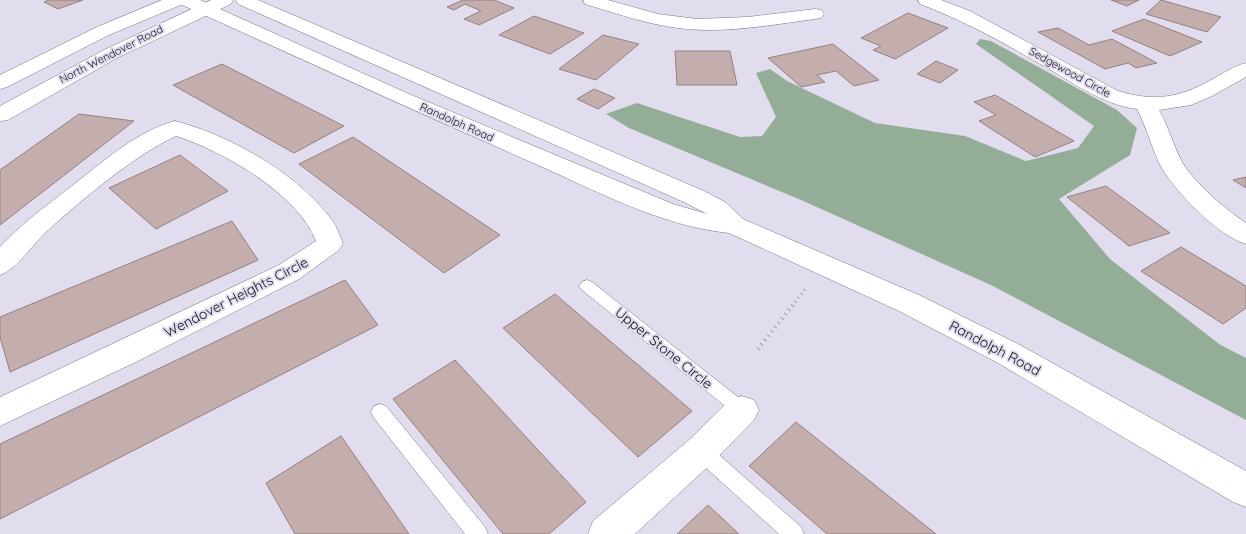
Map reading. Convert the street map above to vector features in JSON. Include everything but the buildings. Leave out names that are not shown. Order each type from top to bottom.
[{"type":"main road","name":"North Wendover Road","points":[[0,83],[103,31],[177,0]]},
{"type":"main road","name":"North Wendover Road","points":[[0,114],[196,4],[225,0]]},
{"type":"main road","name":"Randolph Road","points":[[244,0],[695,196],[716,208],[734,225]]},
{"type":"main road","points":[[591,0],[646,17],[681,23],[720,24],[815,14]]},
{"type":"main road","name":"Sedgewood Circle","points":[[926,0],[990,28],[1111,96],[1133,102],[1169,104],[1184,101],[1205,92],[1246,69]]},
{"type":"main road","name":"Randolph Road","points":[[196,4],[402,98],[664,210],[702,222],[734,225],[909,303],[1009,354],[1246,490]]},
{"type":"main road","points":[[1145,104],[1157,126],[1171,163],[1216,214],[1246,235]]},
{"type":"main road","name":"Wendover Heights Circle","points":[[0,265],[40,223],[124,157],[158,135],[175,128],[202,137],[244,160],[290,190],[321,221],[330,244],[288,272],[0,412]]},
{"type":"main road","points":[[607,534],[701,451],[742,410]]},
{"type":"lane","name":"Upper Stone Circle","points":[[587,286],[742,410]]},
{"type":"lane","points":[[380,412],[478,534]]},
{"type":"lane","points":[[701,451],[794,534]]},
{"type":"path","points":[[758,349],[806,288]]},
{"type":"green space","points":[[980,39],[991,41],[1117,110],[1137,128],[1130,155],[1059,199],[1110,259],[1219,344],[1246,358],[1246,420],[993,286],[801,200],[629,128],[606,114],[637,103],[740,137],[762,136],[776,117],[756,73],[770,69],[787,81],[875,123],[965,136],[1026,161],[1078,148],[1094,126],[976,44]]}]
